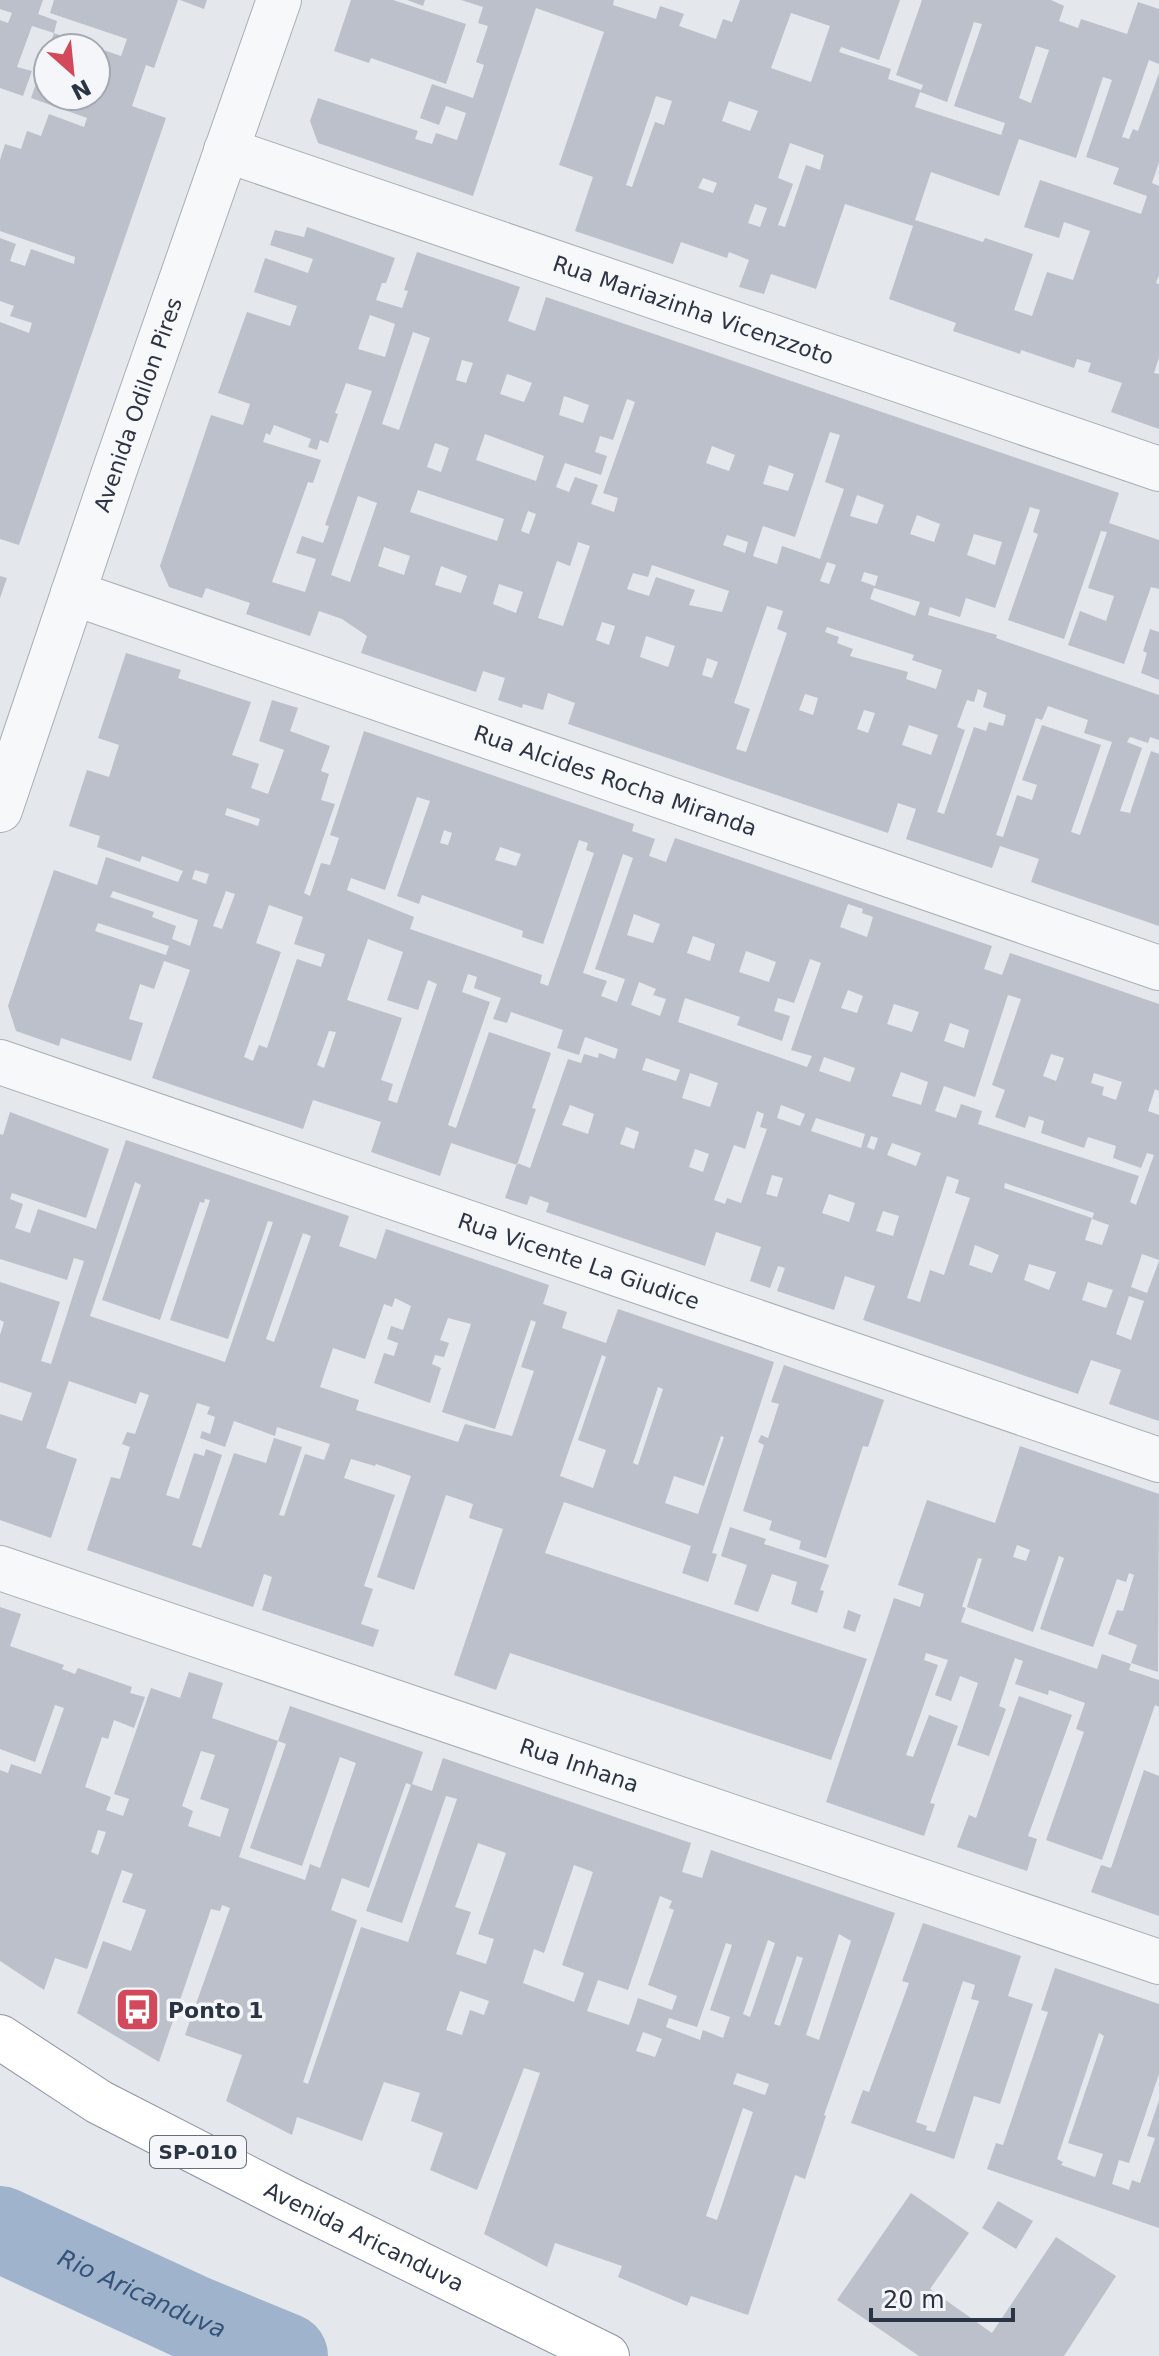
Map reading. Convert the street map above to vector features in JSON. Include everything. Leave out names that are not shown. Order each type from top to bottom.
[{"type":"highway","name":"Avenida Aricanduva","points":[[0,2037],[99,2102],[607,2356]]},
{"type":"street","name":"Avenida Odilon Pires","points":[[0,810],[279,0]]},
{"type":"street","name":"Rua Mariazinha Vicenzzoto","points":[[226,150],[1159,469]]},
{"type":"street","name":"Rua Alcides Rocha Miranda","points":[[73,593],[1159,968]]},
{"type":"street","name":"Rua Vicente La Giudice","points":[[0,1062],[1159,1460]]},
{"type":"street","name":"Rua Inhana","points":[[0,1568],[1159,1962]]},
{"type":"building","points":[[0,0],[43,0],[38,14],[57,21],[54,32],[32,26],[17,67],[32,71],[23,96],[0,88],[0,20],[8,23],[12,13],[0,9]]},
{"type":"building","points":[[54,0],[178,0],[154,68],[146,65],[132,106],[166,118],[19,545],[0,539],[0,322],[29,333],[32,323],[10,316],[14,306],[0,301],[0,238],[16,244],[10,261],[25,266],[31,249],[74,264],[75,257],[0,231],[0,160],[5,144],[21,149],[27,131],[41,136],[49,114],[84,127],[87,118],[70,112],[112,112],[112,53],[121,56],[127,39],[50,13]]},
{"type":"building","points":[[180,0],[207,0],[204,9]]},
{"type":"building","points":[[351,0],[393,0],[466,24],[446,84],[371,58],[369,63],[334,51]]},
{"type":"building","points":[[407,0],[425,0],[423,6]]},
{"type":"building","points":[[461,0],[614,0],[613,5],[656,19],[660,6],[684,14],[679,26],[716,39],[723,19],[732,22],[740,0],[900,0],[879,60],[841,47],[839,52],[891,69],[888,79],[921,90],[923,85],[896,75],[922,0],[1051,0],[1064,6],[1059,21],[1078,28],[1081,19],[1127,34],[1138,2],[1159,9],[1159,64],[1149,60],[1122,137],[1129,139],[1133,129],[1138,131],[1159,73],[1159,162],[1152,183],[1159,186],[1159,275],[1156,283],[1159,284],[1159,357],[1154,373],[1159,374],[1159,429],[1111,412],[1122,383],[1088,372],[1091,363],[1077,359],[1074,368],[1021,350],[1020,354],[953,331],[956,323],[889,299],[913,226],[845,204],[816,289],[771,274],[764,294],[739,287],[749,260],[729,252],[727,258],[681,242],[673,264],[575,231],[593,177],[559,165],[604,32],[536,8],[473,196],[318,143],[310,121],[318,98],[418,131],[415,139],[432,144],[436,133],[457,140],[466,113],[446,106],[439,125],[420,118],[432,84],[473,98],[484,65],[476,62],[488,26],[478,23],[483,7]],"holes":[[[791,13],[830,26],[811,82],[771,68]],[[974,22],[982,24],[954,106],[1005,123],[1001,135],[915,107],[920,92],[947,102]],[[1036,46],[1049,50],[1031,103],[1019,98]],[[1103,77],[1112,80],[1086,157],[1119,168],[1113,184],[1147,196],[1141,214],[1040,180],[1024,227],[1059,238],[1064,222],[1090,231],[1073,280],[1047,272],[1032,316],[1014,310],[1033,254],[915,220],[931,172],[999,196],[1019,139],[1076,158]],[[656,96],[672,101],[664,125],[655,122],[632,187],[626,185]],[[729,101],[758,111],[750,131],[722,121]],[[790,143],[824,155],[820,170],[806,165],[785,227],[778,225],[793,184],[778,178]],[[703,178],[717,183],[713,193],[698,188]],[[755,204],[767,208],[760,227],[748,223]]]},
{"type":"building","points":[[307,227],[395,258],[376,300],[402,308],[408,291],[404,290],[417,252],[520,287],[508,321],[535,331],[546,297],[1119,493],[1109,523],[1159,540],[1159,589],[1151,587],[1124,664],[1068,645],[1080,611],[1106,621],[1114,596],[1088,588],[1107,532],[1101,531],[1064,639],[1008,620],[1038,534],[1033,532],[1040,510],[1030,507],[995,608],[966,598],[960,617],[930,607],[928,615],[997,635],[996,638],[1159,695],[1159,740],[1150,737],[1148,743],[1130,737],[1127,742],[1142,748],[1120,811],[1130,813],[1151,751],[1159,754],[1159,926],[1031,882],[1039,859],[1000,846],[992,868],[906,839],[916,809],[898,803],[888,833],[568,724],[575,703],[548,693],[543,710],[523,704],[522,708],[498,700],[505,678],[483,671],[476,692],[361,653],[367,636],[342,619],[319,611],[310,636],[246,614],[250,603],[206,588],[202,598],[169,587],[160,566],[211,415],[243,425],[250,404],[218,393],[247,312],[290,326],[297,306],[254,292],[265,258],[308,273],[313,259],[270,245],[275,230],[304,237]],"holes":[[[370,315],[395,324],[385,357],[358,349]],[[413,332],[430,338],[399,430],[382,424]],[[462,360],[473,363],[466,383],[456,380]],[[507,374],[532,383],[524,402],[500,394]],[[346,383],[372,391],[325,525],[329,526],[323,543],[302,536],[296,553],[316,559],[305,592],[272,582],[308,482],[313,483],[321,460],[263,442],[274,425],[311,439],[308,447],[317,450],[320,440],[328,443]],[[564,396],[589,405],[583,423],[559,415]],[[627,399],[635,402],[603,493],[618,498],[614,512],[591,504],[598,485],[575,477],[569,492],[556,487],[565,463],[601,475],[607,456],[595,452],[600,436],[613,440]],[[830,432],[840,435],[825,482],[844,489],[820,559],[782,546],[777,564],[753,556],[763,526],[795,537]],[[485,434],[544,456],[536,481],[476,460]],[[435,443],[449,448],[441,472],[427,467]],[[712,446],[735,455],[729,471],[706,463]],[[769,465],[794,474],[788,491],[763,484]],[[418,490],[504,519],[497,541],[410,512]],[[857,495],[884,505],[877,524],[850,516]],[[358,496],[377,503],[350,582],[331,575]],[[528,511],[536,514],[529,534],[521,531]],[[917,515],[940,524],[934,542],[910,534]],[[974,534],[1002,542],[995,565],[967,555]],[[727,535],[748,542],[745,553],[723,545]],[[578,542],[590,546],[563,626],[538,618],[557,561],[570,566]],[[384,547],[410,556],[404,575],[378,566]],[[827,562],[836,565],[829,584],[820,581]],[[652,565],[729,591],[722,612],[689,605],[695,590],[656,577],[649,596],[627,589],[633,573],[648,577]],[[441,566],[467,576],[461,593],[435,585]],[[864,572],[878,576],[875,586],[861,581]],[[499,584],[523,592],[516,613],[493,604]],[[874,588],[920,602],[915,616],[870,599]],[[767,606],[783,611],[777,629],[787,633],[746,752],[736,749],[750,709],[734,703]],[[602,622],[615,626],[609,645],[596,640]],[[827,627],[914,655],[912,660],[942,670],[936,689],[906,679],[908,672],[850,656],[853,649],[837,643],[839,637],[825,632]],[[646,636],[675,646],[668,667],[640,657]],[[707,658],[718,662],[712,678],[702,675]],[[978,689],[987,693],[983,707],[1006,715],[1003,726],[989,722],[986,731],[974,727],[944,814],[937,812],[965,730],[957,727],[967,700],[974,702]],[[805,694],[818,698],[813,715],[799,710]],[[1048,706],[1088,720],[1084,733],[1112,742],[1080,835],[1071,832],[1101,745],[1042,725],[1022,780],[1037,785],[1032,800],[1017,795],[1003,837],[996,835],[1036,718],[1042,720]],[[864,710],[875,713],[868,733],[857,729]],[[909,725],[938,735],[931,755],[902,745]]]},
{"type":"building","points":[[0,576],[7,578],[0,598]]},
{"type":"building","points":[[1150,629],[1159,632],[1159,680],[1141,673],[1147,653],[1143,651]]},
{"type":"building","points":[[126,653],[181,670],[178,678],[251,702],[232,755],[259,764],[251,788],[268,794],[284,750],[259,741],[272,700],[298,708],[290,731],[330,746],[321,771],[329,774],[321,800],[335,804],[304,893],[310,896],[321,863],[330,865],[339,838],[330,835],[364,731],[634,824],[632,831],[655,839],[649,856],[666,862],[675,838],[992,946],[984,969],[1002,975],[1010,953],[1159,1004],[1159,1091],[1155,1089],[1148,1111],[1159,1115],[1159,1260],[1142,1254],[1131,1287],[1147,1293],[1159,1261],[1159,1421],[1109,1404],[1121,1370],[1091,1360],[1078,1394],[863,1320],[875,1286],[845,1276],[834,1310],[777,1291],[785,1268],[778,1266],[770,1288],[750,1281],[761,1247],[716,1232],[705,1266],[546,1212],[549,1203],[530,1196],[527,1205],[505,1198],[516,1165],[451,1143],[440,1176],[371,1152],[381,1122],[313,1100],[303,1129],[152,1078],[190,970],[164,961],[154,989],[140,984],[129,1019],[143,1023],[131,1061],[61,1038],[59,1046],[16,1031],[8,1006],[54,870],[97,885],[106,857],[178,882],[183,871],[142,856],[140,862],[97,847],[100,836],[69,826],[87,770],[109,777],[119,745],[98,738]],"holes":[[[417,797],[430,801],[397,896],[419,904],[422,895],[523,931],[522,937],[543,944],[579,840],[588,843],[586,850],[594,853],[548,986],[540,983],[542,975],[410,929],[414,917],[347,890],[351,878],[385,890]],[[227,808],[260,819],[258,826],[225,815]],[[444,830],[452,833],[448,845],[440,843]],[[500,847],[521,854],[516,866],[495,860]],[[623,854],[633,858],[595,969],[625,979],[617,1002],[601,996],[607,981],[583,973]],[[195,870],[209,874],[206,884],[192,879]],[[113,891],[198,920],[190,946],[172,939],[176,926],[152,917],[154,912],[110,897]],[[226,891],[235,894],[222,929],[213,926]],[[848,904],[863,909],[862,913],[873,917],[867,937],[840,927]],[[269,905],[303,917],[294,944],[325,954],[321,967],[297,959],[267,1048],[259,1045],[253,1061],[244,1057],[281,952],[256,943]],[[634,914],[660,924],[653,943],[627,935]],[[98,923],[169,946],[166,955],[95,931]],[[693,936],[715,944],[710,961],[687,953]],[[368,939],[403,952],[387,1000],[418,1010],[428,980],[437,984],[397,1103],[388,1100],[393,1084],[381,1080],[402,1018],[347,1000]],[[746,951],[776,962],[769,982],[739,972]],[[810,959],[821,963],[791,1050],[812,1056],[807,1067],[678,1022],[685,998],[740,1017],[737,1025],[782,1041],[790,1016],[774,1011],[778,998],[794,1003]],[[468,974],[477,977],[474,988],[501,998],[493,1019],[507,1023],[511,1012],[563,1030],[557,1048],[579,1055],[585,1037],[618,1049],[615,1059],[599,1053],[598,1058],[584,1054],[581,1063],[568,1059],[530,1168],[518,1163],[536,1109],[532,1108],[551,1053],[489,1032],[456,1128],[448,1125],[490,1002],[462,992]],[[639,982],[656,989],[653,995],[666,999],[660,1016],[631,1005]],[[848,990],[863,996],[857,1013],[841,1008]],[[1008,995],[1021,999],[992,1085],[1005,1090],[995,1117],[1025,1128],[1029,1116],[1044,1121],[1041,1133],[1084,1148],[1088,1137],[1116,1146],[1113,1158],[1141,1168],[1147,1153],[1154,1155],[1136,1205],[1130,1202],[1139,1176],[978,1124],[982,1111],[961,1104],[956,1118],[935,1111],[944,1086],[975,1097]],[[894,1004],[919,1012],[912,1032],[887,1024]],[[950,1023],[969,1030],[964,1048],[944,1041]],[[329,1031],[336,1032],[324,1068],[317,1065]],[[1051,1054],[1064,1058],[1056,1081],[1043,1076]],[[824,1057],[855,1068],[850,1082],[819,1071]],[[646,1058],[680,1070],[676,1081],[642,1070]],[[901,1072],[928,1082],[921,1105],[892,1096]],[[690,1073],[718,1083],[710,1107],[682,1098]],[[1094,1073],[1122,1082],[1116,1100],[1102,1095],[1104,1087],[1091,1083]],[[570,1105],[594,1114],[588,1134],[562,1125]],[[781,1105],[805,1114],[800,1126],[777,1118]],[[757,1111],[764,1114],[760,1127],[767,1129],[741,1203],[727,1198],[725,1204],[714,1200],[734,1145],[745,1149]],[[816,1118],[865,1134],[861,1148],[811,1131]],[[626,1127],[639,1132],[634,1149],[620,1144]],[[871,1136],[878,1138],[874,1150],[867,1147]],[[892,1143],[921,1153],[916,1166],[887,1155]],[[695,1149],[709,1154],[703,1172],[689,1167]],[[772,1175],[783,1178],[777,1197],[766,1194]],[[947,1176],[959,1180],[955,1193],[970,1198],[944,1275],[930,1270],[920,1302],[907,1298]],[[1005,1183],[1094,1213],[1092,1219],[1109,1225],[1102,1245],[1085,1240],[1092,1218],[1004,1188]],[[829,1194],[855,1203],[849,1222],[822,1213]],[[883,1211],[899,1216],[893,1236],[876,1231]],[[975,1245],[999,1255],[992,1273],[969,1265]],[[1029,1264],[1056,1272],[1049,1290],[1024,1280]],[[1088,1282],[1113,1290],[1106,1308],[1082,1300]],[[1129,1296],[1144,1301],[1131,1340],[1116,1334]]]},
{"type":"building","points":[[10,1112],[109,1149],[86,1218],[12,1193],[10,1199],[23,1204],[15,1228],[30,1233],[38,1209],[96,1229],[126,1140],[349,1216],[339,1246],[376,1259],[386,1229],[549,1285],[543,1304],[567,1312],[562,1328],[606,1343],[618,1309],[774,1362],[712,1553],[717,1554],[708,1582],[682,1573],[691,1546],[564,1502],[545,1553],[867,1659],[831,1760],[510,1653],[496,1690],[454,1675],[503,1529],[469,1518],[473,1504],[446,1495],[414,1590],[377,1577],[411,1476],[376,1464],[351,1459],[344,1478],[395,1495],[364,1586],[373,1589],[361,1624],[379,1630],[373,1647],[262,1610],[272,1577],[264,1574],[253,1607],[87,1550],[111,1477],[120,1479],[130,1447],[122,1444],[127,1432],[135,1434],[149,1395],[140,1392],[136,1404],[69,1381],[46,1448],[77,1459],[51,1538],[0,1520],[0,1414],[22,1421],[32,1393],[0,1382],[0,1335],[4,1322],[0,1320],[0,1282],[60,1302],[41,1361],[51,1364],[84,1261],[74,1258],[67,1280],[0,1259],[0,1134],[3,1135]],"holes":[[[135,1182],[141,1185],[102,1300],[160,1320],[200,1202],[210,1200],[170,1320],[228,1339],[268,1221],[273,1222],[225,1362],[90,1316]],[[303,1233],[311,1236],[274,1342],[266,1339]],[[395,1298],[411,1306],[403,1330],[391,1326],[387,1339],[398,1343],[394,1356],[384,1353],[374,1383],[430,1403],[441,1368],[432,1364],[435,1355],[444,1357],[449,1343],[440,1340],[448,1318],[471,1324],[442,1412],[495,1429],[531,1320],[536,1322],[521,1367],[534,1371],[512,1436],[465,1424],[458,1442],[356,1410],[359,1400],[320,1387],[333,1348],[365,1359],[384,1304],[392,1307]],[[602,1355],[606,1357],[578,1440],[606,1450],[593,1488],[560,1476]],[[658,1387],[663,1389],[638,1465],[633,1463]],[[197,1403],[210,1407],[207,1414],[215,1417],[210,1434],[202,1431],[200,1438],[225,1447],[234,1421],[275,1436],[277,1427],[330,1444],[324,1460],[305,1454],[284,1516],[279,1515],[302,1447],[274,1438],[266,1463],[234,1453],[201,1548],[192,1545],[222,1455],[206,1449],[204,1456],[194,1453],[179,1499],[166,1495]],[[721,1436],[724,1437],[698,1514],[665,1503],[674,1476],[704,1486]]]},
{"type":"building","points":[[784,1365],[884,1400],[868,1447],[863,1446],[826,1558],[799,1549],[801,1541],[769,1530],[772,1521],[743,1511],[764,1445],[758,1442],[761,1435],[768,1438],[779,1404],[771,1402]]},
{"type":"building","points":[[1020,1446],[1159,1494],[1158,1672],[1131,1663],[1137,1645],[1108,1634],[1117,1610],[1123,1611],[1134,1575],[1129,1573],[1126,1582],[1117,1579],[1093,1647],[1040,1629],[1064,1558],[1059,1556],[1033,1632],[967,1607],[982,1559],[978,1558],[962,1607],[966,1608],[961,1622],[1097,1669],[1102,1654],[1131,1664],[1129,1670],[1159,1680],[1159,1707],[1155,1705],[1102,1860],[1046,1840],[1084,1732],[1076,1729],[1085,1703],[1049,1690],[1048,1695],[1015,1684],[1023,1661],[1015,1658],[999,1706],[1006,1709],[989,1756],[957,1745],[978,1683],[960,1676],[951,1701],[935,1695],[948,1660],[926,1653],[924,1660],[938,1665],[906,1755],[913,1757],[929,1715],[958,1726],[930,1803],[935,1804],[924,1836],[826,1802],[894,1598],[920,1607],[924,1594],[898,1585],[927,1500],[995,1523]],"holes":[[[1017,1545],[1030,1550],[1026,1561],[1013,1557]]]},
{"type":"building","points":[[730,1527],[766,1539],[764,1544],[829,1565],[820,1590],[824,1591],[817,1613],[791,1604],[797,1582],[772,1574],[758,1612],[734,1604],[747,1565],[721,1556]]},
{"type":"building","points":[[0,1607],[21,1614],[10,1646],[64,1665],[62,1669],[75,1674],[78,1668],[132,1687],[130,1693],[145,1697],[134,1728],[114,1720],[108,1739],[102,1737],[85,1787],[111,1797],[106,1810],[123,1816],[129,1799],[114,1794],[151,1688],[180,1698],[189,1672],[223,1683],[212,1718],[278,1741],[290,1706],[423,1752],[412,1784],[432,1791],[443,1758],[691,1843],[682,1872],[702,1878],[711,1850],[895,1913],[824,2115],[805,2179],[795,2175],[748,2315],[691,2296],[687,2306],[618,2277],[622,2266],[555,2243],[547,2267],[484,2234],[540,2073],[524,2068],[477,2190],[430,2170],[443,2133],[411,2121],[420,2093],[384,2082],[362,2141],[297,2117],[292,2135],[226,2101],[242,2055],[185,2035],[230,1908],[222,1905],[220,1911],[211,1909],[159,2062],[77,2013],[103,1941],[131,1951],[146,1910],[122,1902],[133,1874],[122,1870],[87,1969],[55,1958],[44,1990],[0,1961],[0,1770],[8,1773],[11,1764],[41,1774],[64,1708],[55,1705],[35,1762],[0,1749]],"holes":[[[278,1741],[286,1744],[250,1848],[302,1866],[340,1757],[356,1763],[320,1868],[310,1864],[305,1880],[239,1857]],[[201,1751],[215,1755],[200,1799],[229,1809],[220,1837],[188,1826],[193,1811],[182,1806]],[[406,1783],[411,1785],[366,1911],[402,1923],[446,1796],[457,1799],[408,1942],[361,1927],[308,2084],[303,2082],[357,1920],[331,1910],[342,1878],[369,1888]],[[98,1830],[106,1832],[98,1855],[91,1852]],[[478,1843],[506,1853],[478,1934],[494,1939],[486,1964],[456,1954],[471,1912],[455,1907]],[[574,1865],[593,1872],[562,1965],[584,1973],[574,2002],[523,1983],[534,1949],[544,1953]],[[660,1896],[672,1901],[669,1908],[674,1910],[648,1985],[677,1996],[672,2010],[638,1998],[629,2025],[587,2011],[598,1980],[628,1990]],[[839,1934],[851,1941],[819,2040],[806,2035]],[[768,1940],[775,1943],[750,2017],[743,2014]],[[726,1943],[732,1945],[710,2010],[730,2017],[723,2038],[703,2030],[700,2040],[666,2027],[669,2018],[697,2027]],[[797,1956],[803,1958],[780,2026],[774,2024]],[[460,1991],[489,2001],[484,2015],[470,2010],[462,2035],[446,2030]],[[643,2032],[662,2039],[655,2057],[636,2051]],[[737,2073],[769,2084],[765,2095],[733,2084]],[[743,2108],[753,2112],[717,2220],[706,2216]]]},
{"type":"building","points":[[848,1610],[861,1615],[855,1632],[843,1628]]},
{"type":"building","points":[[1019,1696],[1072,1715],[1028,1836],[1037,1839],[1027,1871],[957,1847],[969,1815],[976,1818]]},
{"type":"building","points":[[1144,1770],[1159,1776],[1159,1916],[1091,1892],[1101,1865],[1111,1868]]},
{"type":"building","points":[[923,1923],[1021,1956],[1008,1996],[1033,2004],[1000,2104],[974,2096],[954,2159],[851,2123],[863,2090],[869,2092],[909,1983],[902,1981]],"holes":[[[963,1981],[975,1985],[971,1999],[979,2001],[935,2132],[926,2130],[927,2126],[916,2122]]]},
{"type":"building","points":[[1055,1968],[1159,2004],[1159,2074],[1129,2163],[1119,2160],[1112,2184],[1129,2190],[1132,2180],[1140,2183],[1155,2138],[1147,2136],[1159,2100],[1159,2228],[987,2169],[996,2143],[1003,2145],[1048,2012],[1041,2010]],"holes":[[[1099,2033],[1104,2036],[1068,2143],[1103,2154],[1095,2177],[1061,2165],[1063,2162],[1057,2159]]]},
{"type":"building","points":[[911,2193],[969,2233],[930,2289],[992,2333],[1056,2237],[1116,2276],[1064,2356],[919,2356],[837,2300]]},
{"type":"building","points":[[998,2201],[1033,2221],[1016,2249],[982,2228]]},
{"type":"waterway","name":"Rio Aricanduva","points":[[0,2229],[193,2318],[285,2356]]},
{"type":"place","name":"Ponto 1","points":[[137,2010]]}]
